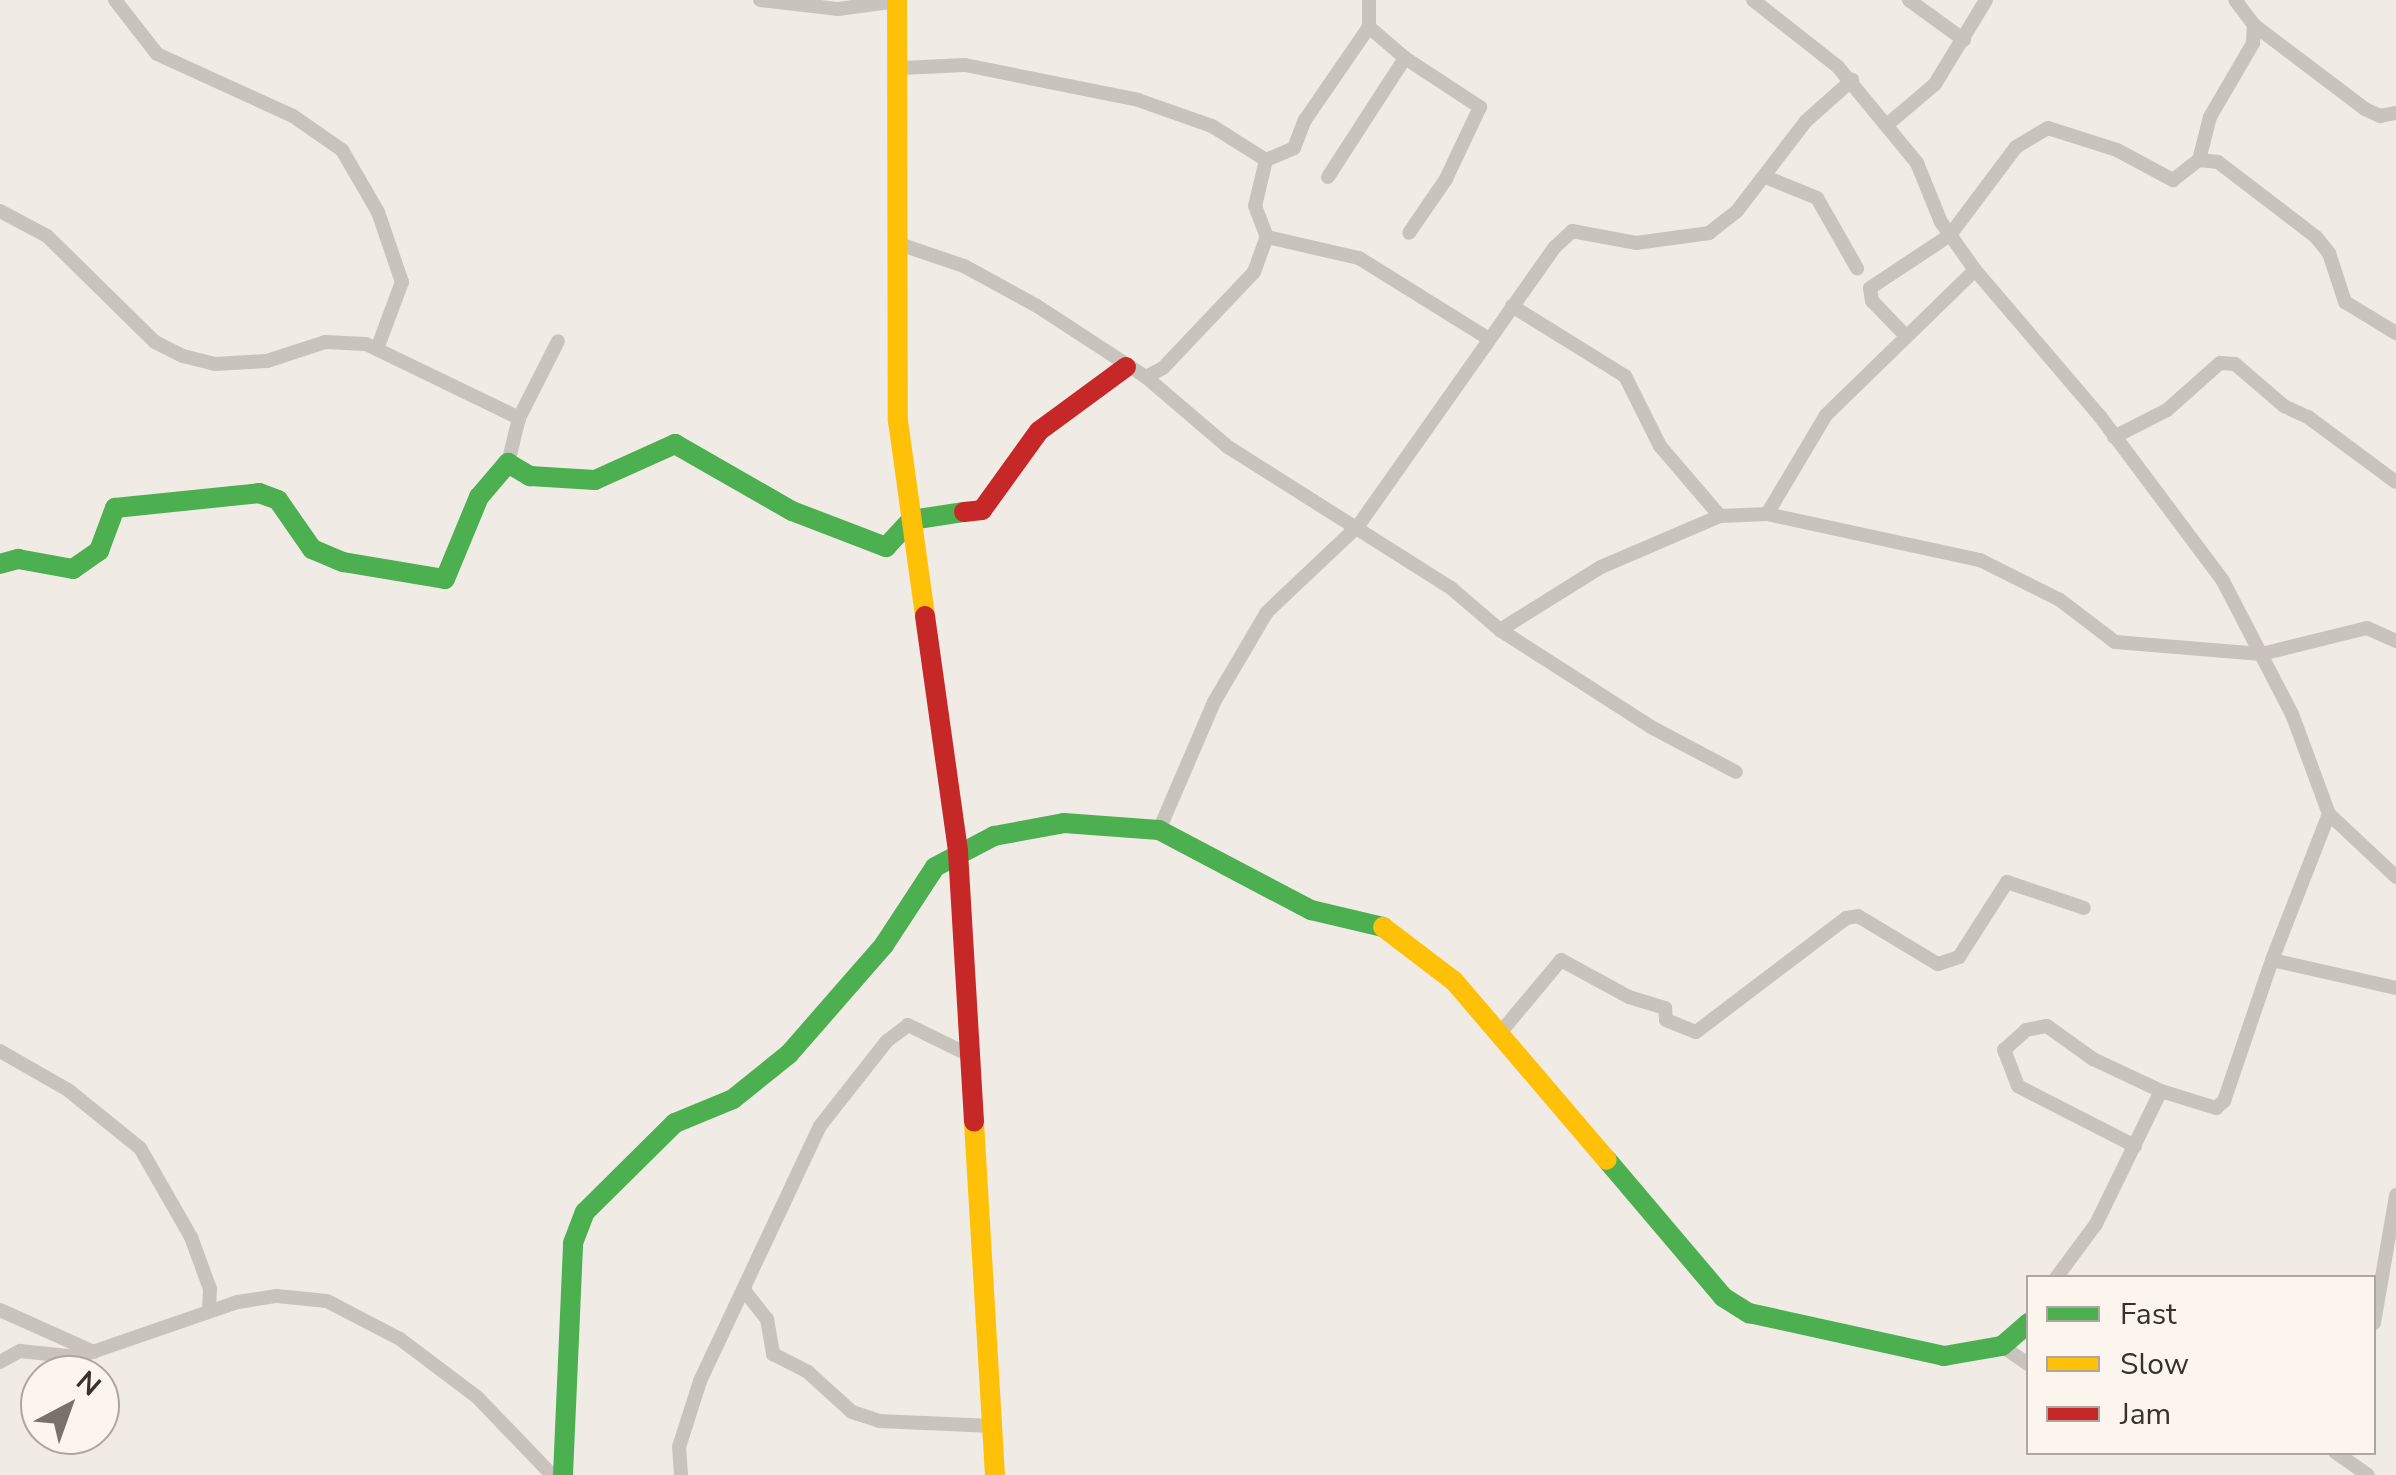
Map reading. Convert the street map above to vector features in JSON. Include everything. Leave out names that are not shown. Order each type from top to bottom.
[{"type":"street","points":[[115,0],[158,54],[293,116],[342,150],[378,212],[402,282],[377,348]]},
{"type":"street","points":[[760,0],[838,9],[897,1],[902,68],[896,243],[898,421],[958,852],[995,1475]]},
{"type":"street","points":[[1266,160],[1294,148],[1304,120],[1369,27],[1369,0]]},
{"type":"street","points":[[1752,0],[1852,80],[1888,124],[1917,163],[1950,236],[2224,581],[2262,654],[2330,814],[2396,877]]},
{"type":"street","points":[[1909,0],[1964,40]]},
{"type":"street","points":[[1888,124],[1936,84],[1986,0]]},
{"type":"street","points":[[2234,0],[2254,26],[2365,109],[2380,116],[2396,112]]},
{"type":"street","points":[[1904,334],[1872,301],[1870,288],[1950,236],[2016,147],[2037,129],[2117,150],[2173,180],[2199,160],[2210,116],[2253,43],[2254,26]]},
{"type":"street","points":[[1369,27],[1405,58],[1480,107],[1446,179],[1409,234]]},
{"type":"street","points":[[1328,176],[1405,58]]},
{"type":"street","points":[[902,68],[965,66],[1138,100],[1212,126],[1266,160]]},
{"type":"street","points":[[1160,830],[1214,702],[1266,612],[1358,526],[1512,306],[1572,230],[1636,244],[1709,233],[1768,178],[1806,122],[1852,80]]},
{"type":"street","points":[[1146,377],[1164,368],[1254,272],[1266,237],[1256,206],[1266,160]]},
{"type":"street","points":[[2199,160],[2218,162],[2316,238],[2329,253],[2345,302],[2396,333]]},
{"type":"street","points":[[1768,178],[1816,198],[1858,268]]},
{"type":"street","points":[[0,211],[47,236],[155,342],[182,356],[215,364],[267,361],[325,342],[377,348],[519,418]]},
{"type":"street","points":[[1266,237],[1359,258],[1489,339]]},
{"type":"street","points":[[896,243],[964,266],[1037,306],[1146,377],[1228,447],[1358,526],[1500,630],[1651,727],[1736,772]]},
{"type":"street","points":[[1767,514],[1826,415],[1904,334],[1975,270]]},
{"type":"street","points":[[1512,306],[1625,376],[1660,446],[1720,516]]},
{"type":"street","points":[[0,564],[18,559],[73,568],[99,551],[115,508],[259,493],[278,500],[312,550],[343,562],[445,579],[478,497],[508,463],[519,418],[558,340]]},
{"type":"street","points":[[2114,438],[2167,410],[2220,363],[2235,364],[2284,406],[2308,416],[2396,482]]},
{"type":"street","points":[[886,547],[912,520],[982,510],[1039,431],[1126,367]]},
{"type":"street","points":[[508,463],[530,476],[595,480],[675,444],[792,511],[886,547],[914,544]]},
{"type":"street","points":[[1500,630],[1601,568],[1720,516],[1767,514],[1980,560],[2060,600],[2115,642],[2262,654],[2367,628],[2396,641]]},
{"type":"street","points":[[2135,1146],[2018,1086],[2004,1050],[2026,1030],[2047,1026],[2093,1059],[2161,1091],[2216,1108],[2224,1102],[2272,960],[2330,814]]},
{"type":"street","points":[[563,1475],[573,1242],[585,1212],[675,1122],[733,1099],[788,1054],[884,945],[935,867],[958,852],[980,848],[994,836],[1064,823],[1160,830],[1311,910],[1384,927],[1454,981],[1723,1298],[1767,1318],[1944,1356],[2002,1346],[2026,1325]]},
{"type":"street","points":[[1500,1034],[1561,960],[1629,997],[1665,1008],[1666,1020],[1696,1032],[1846,918],[1858,916],[1938,964],[1958,957],[2008,882],[2084,908]]},
{"type":"street","points":[[2272,960],[2396,988]]},
{"type":"street","points":[[680,1475],[679,1447],[700,1380],[820,1126],[887,1041],[908,1025],[969,1055]]},
{"type":"street","points":[[0,1051],[68,1090],[140,1148],[191,1237],[210,1290],[209,1309]]},
{"type":"street","points":[[2058,1275],[2096,1224],[2161,1091]]},
{"type":"street","points":[[2376,1311],[2396,1195]]},
{"type":"street","points":[[744,1290],[767,1320],[773,1354],[808,1372],[852,1412],[879,1421],[994,1426]]},
{"type":"street","points":[[0,1362],[20,1351],[58,1357],[94,1352],[209,1309],[278,1296],[328,1301],[400,1339],[477,1397],[552,1475]]},
{"type":"street","points":[[0,1310],[94,1352]]},
{"type":"street","points":[[2002,1346],[2026,1363]]},
{"type":"traffic: fast","points":[[0,564],[18,559],[73,569],[99,551],[115,508],[259,493],[278,500],[312,549],[343,562],[445,579],[479,497],[508,463],[530,476],[595,480],[675,444],[792,511],[886,547],[911,520],[964,512]]},
{"type":"traffic: fast","points":[[563,1475],[573,1243],[585,1212],[675,1123],[733,1099],[789,1054],[884,945],[935,867],[994,836],[1064,823],[1159,830],[1311,910],[1383,927]]},
{"type":"traffic: fast","points":[[1607,1160],[1723,1297],[1749,1313],[1944,1356],[2002,1346],[2026,1325]]},
{"type":"traffic: slow","points":[[897,0],[898,421],[925,616]]},
{"type":"traffic: slow","points":[[1383,927],[1454,981],[1607,1160]]},
{"type":"traffic: slow","points":[[974,1122],[995,1475]]},
{"type":"traffic: jam","points":[[964,512],[982,510],[1039,431],[1126,367]]},
{"type":"traffic: jam","points":[[925,616],[958,852],[974,1122]]}]
